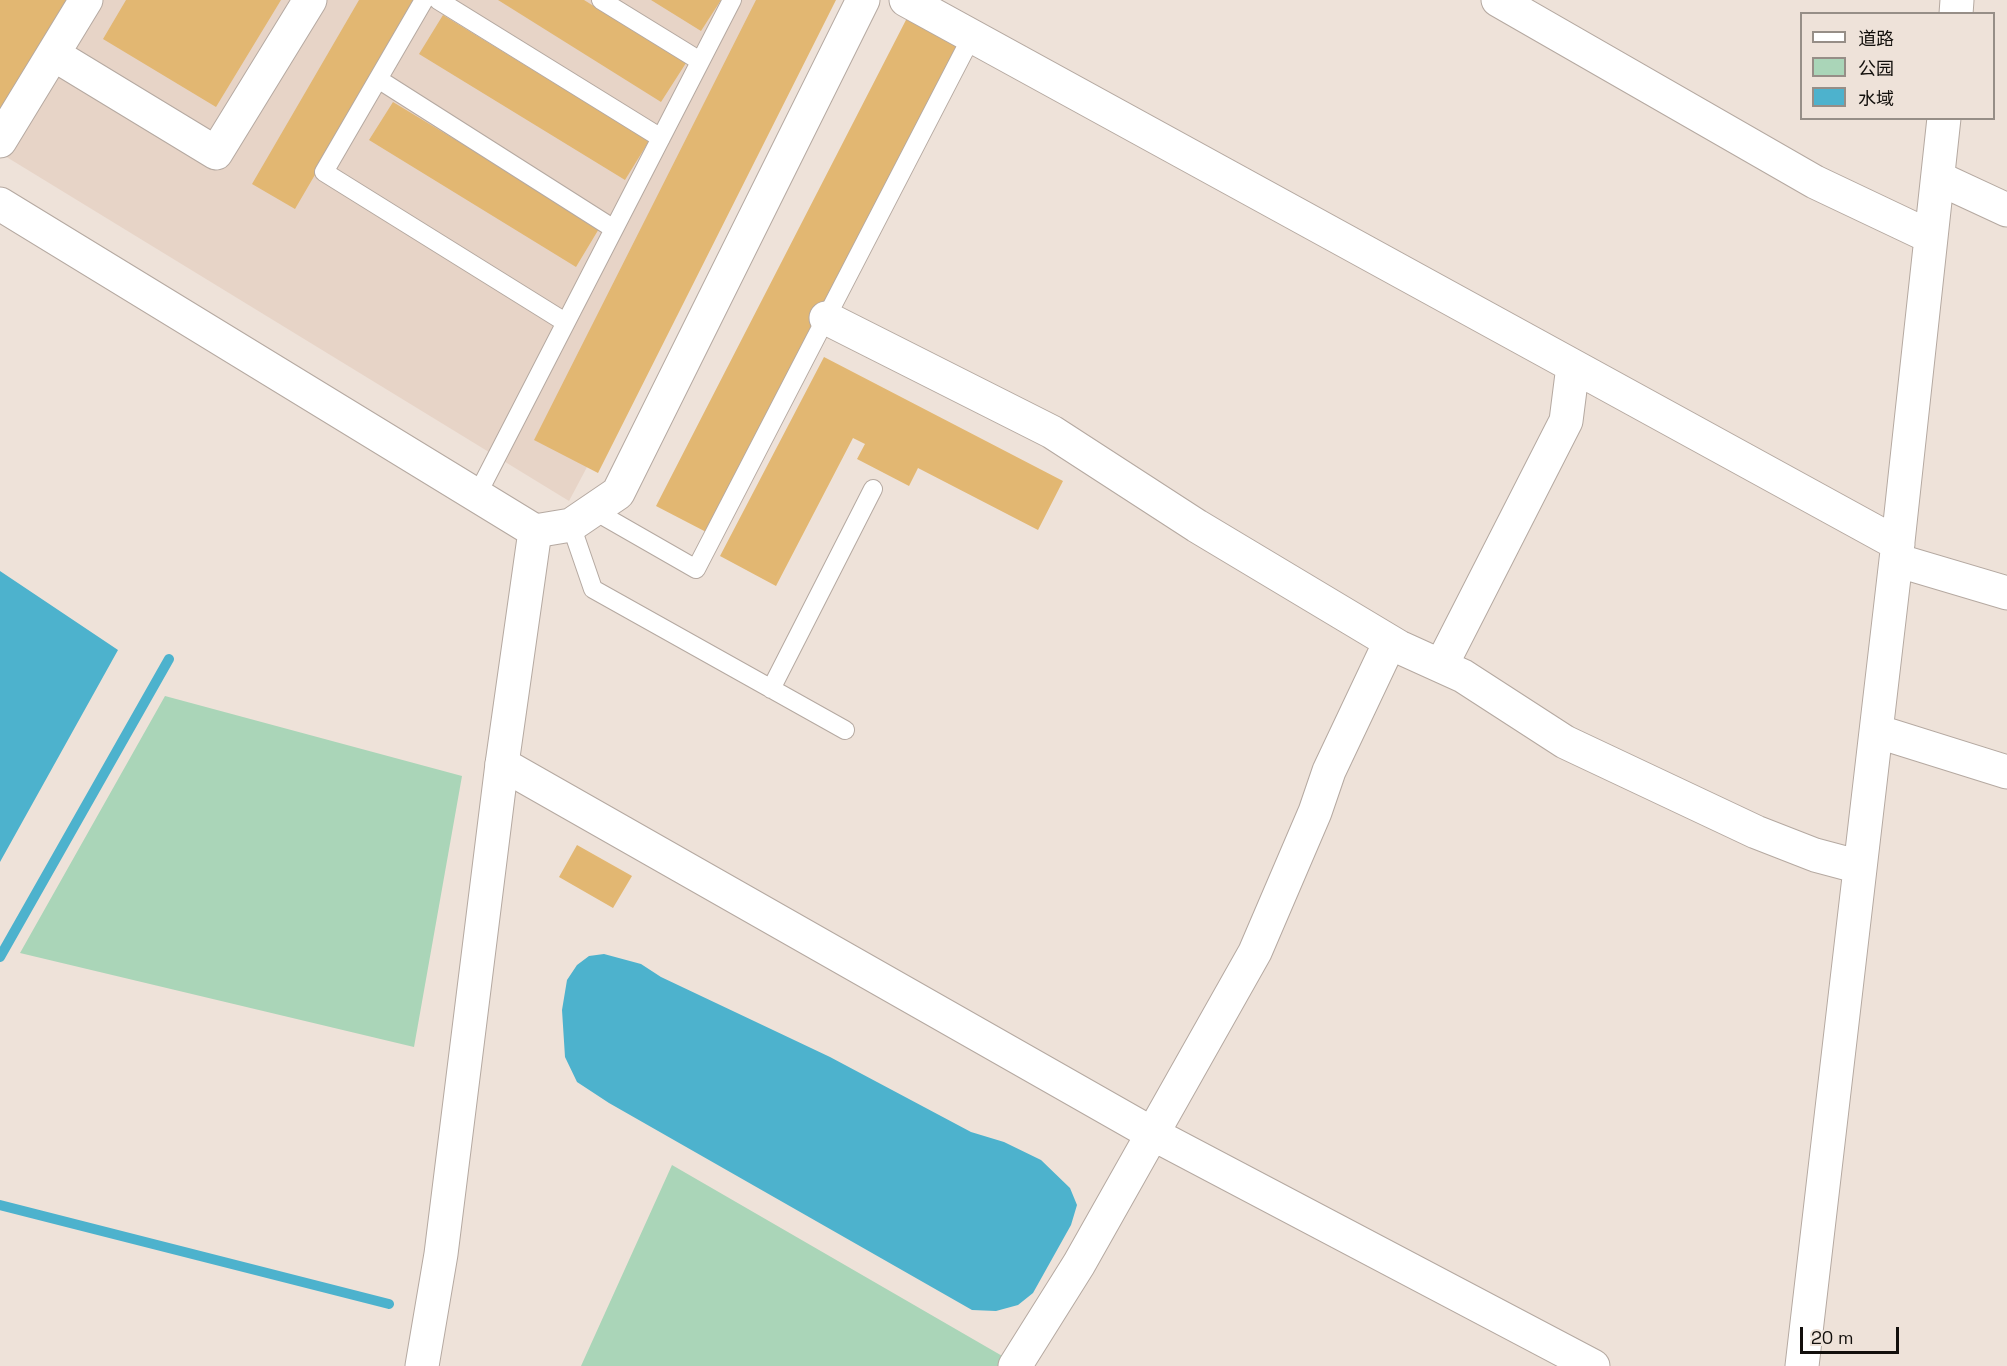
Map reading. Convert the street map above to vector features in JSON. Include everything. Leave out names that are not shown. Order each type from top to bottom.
[{"type":"street","points":[[0,141],[86,0]]},
{"type":"street","points":[[53,54],[216,153],[310,0]]},
{"type":"street","points":[[0,204],[535,531],[582,518],[618,493],[863,0]]},
{"type":"street","points":[[906,0],[1573,366],[1897,552],[2007,593]]},
{"type":"street","points":[[1498,0],[1815,182],[1931,237]]},
{"type":"street","points":[[1802,1366],[1897,552],[1944,120]]},
{"type":"street","points":[[1938,178],[2007,210]]},
{"type":"street","points":[[826,318],[1052,432],[1197,526],[1390,642],[1463,676],[1565,742],[1756,832],[1815,855],[1860,867]]},
{"type":"street","points":[[1441,666],[1566,421],[1573,366]]},
{"type":"street","points":[[422,1366],[441,1254],[502,764],[535,531]]},
{"type":"street","points":[[1015,1366],[1079,1264],[1255,952],[1315,812],[1329,771],[1390,642]]},
{"type":"street","points":[[1876,731],[2007,772]]},
{"type":"street","points":[[502,764],[1151,1133],[1593,1366]]},
{"type":"lane","points":[[424,0],[324,172],[565,322]]},
{"type":"lane","points":[[438,0],[661,138]]},
{"type":"lane","points":[[601,0],[700,61]]},
{"type":"lane","points":[[477,495],[732,0]]},
{"type":"lane","points":[[582,518],[696,569],[972,36]]},
{"type":"lane","points":[[378,79],[614,229]]},
{"type":"lane","points":[[771,689],[873,489]]},
{"type":"lane","points":[[582,518],[593,589],[845,730]]},
{"type":"shaded area","points":[[0,0],[835,0],[569,501],[0,153]]},
{"type":"green space","points":[[165,696],[462,776],[414,1047],[20,953]]},
{"type":"green space","points":[[672,1165],[1004,1357],[999,1366],[581,1366]]},
{"type":"water","points":[[0,571],[118,650],[0,862]]},
{"type":"water","points":[[604,954],[641,964],[661,977],[830,1057],[971,1132],[1004,1142],[1041,1160],[1070,1188],[1077,1205],[1071,1225],[1033,1293],[1018,1305],[996,1311],[972,1310],[609,1103],[577,1082],[565,1057],[562,1010],[567,980],[577,965],[589,956]]},
{"type":"building","points":[[0,0],[76,0],[0,125]]},
{"type":"building","points":[[126,0],[281,0],[216,107],[103,39]]},
{"type":"building","points":[[359,0],[417,0],[295,209],[252,184]]},
{"type":"building","points":[[498,0],[584,0],[686,63],[661,102]]},
{"type":"building","points":[[651,0],[721,0],[701,31]]},
{"type":"building","points":[[756,0],[836,0],[598,473],[534,440]]},
{"type":"building","points":[[443,15],[649,141],[625,180],[419,54]]},
{"type":"building","points":[[907,18],[960,46],[710,534],[656,506]]},
{"type":"building","points":[[393,102],[600,227],[576,267],[369,140]]},
{"type":"building","points":[[824,357],[1063,481],[1038,530],[918,468],[909,486],[857,459],[865,444],[853,438],[776,586],[720,556]]},
{"type":"building","points":[[577,845],[632,876],[613,908],[559,877]]},
{"type":"waterway","points":[[0,957],[169,659]]},
{"type":"waterway","points":[[0,1205],[389,1304]]}]
